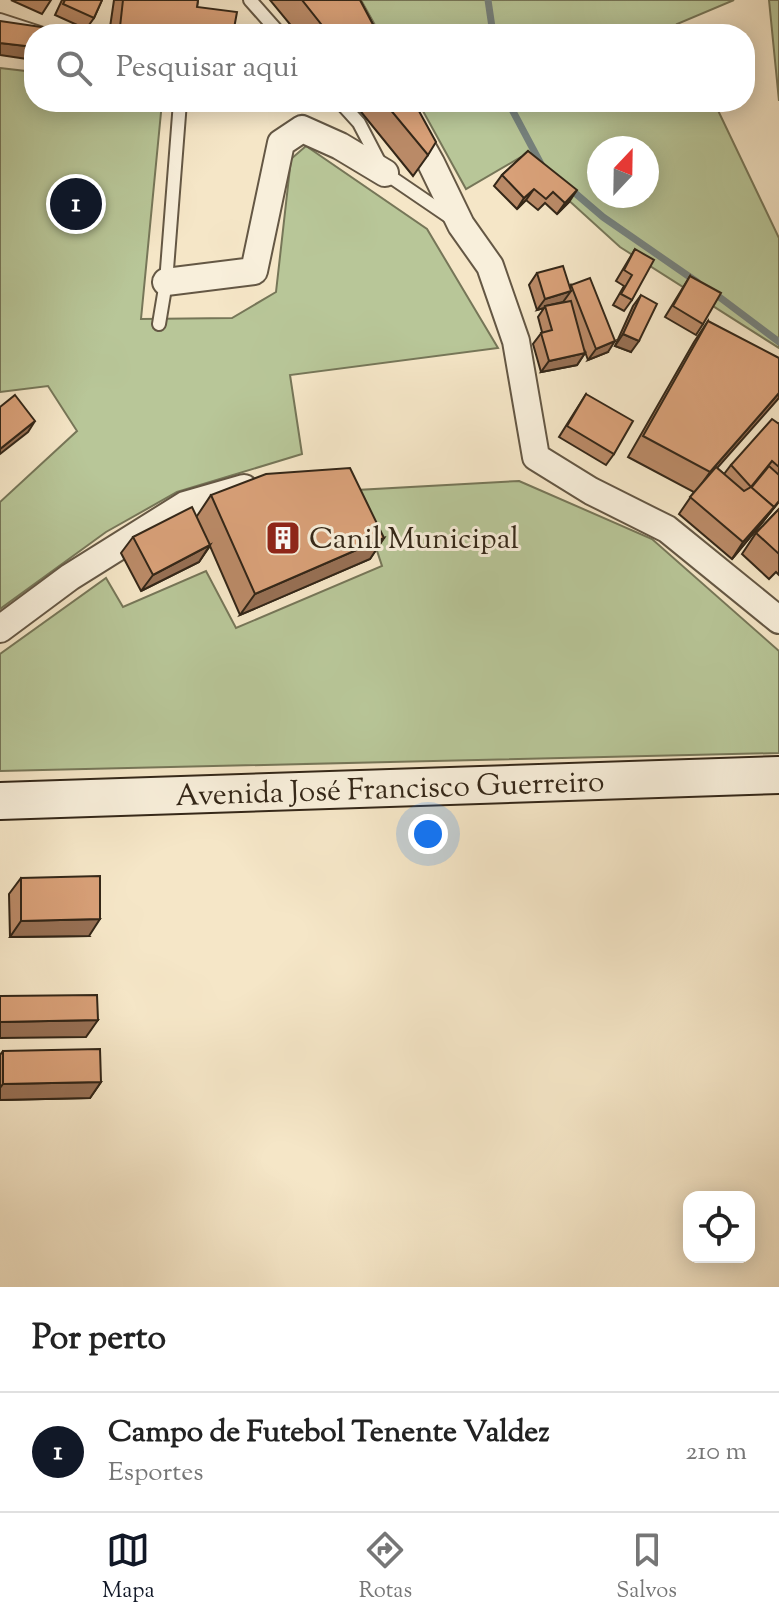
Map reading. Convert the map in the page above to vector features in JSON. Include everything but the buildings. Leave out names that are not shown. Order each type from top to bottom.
[{"type":"main road","name":"Avenida José Francisco Guerreiro","points":[[0,801],[779,775]]},
{"type":"street","points":[[403,112],[461,225],[490,266],[516,341],[536,457],[591,491],[667,529],[779,620]]},
{"type":"street","points":[[166,282],[254,271],[281,143],[302,129],[340,146],[385,173]]},
{"type":"street","points":[[0,629],[70,577],[185,505],[260,483]]},
{"type":"lane","points":[[250,0],[271,24]]},
{"type":"lane","points":[[0,20],[24,28]]},
{"type":"lane","points":[[159,324],[166,282],[179,112]]},
{"type":"lane","points":[[349,112],[359,123],[385,173],[461,225]]},
{"type":"green space","points":[[361,0],[734,0],[677,24],[374,24]]},
{"type":"green space","points":[[769,0],[779,0],[779,101]]},
{"type":"green space","points":[[0,68],[24,71],[24,112],[161,112],[141,319],[232,318],[276,292],[291,159],[306,146],[427,229],[498,348],[290,375],[302,454],[177,492],[106,532],[0,609],[0,502],[77,431],[48,386],[0,392]]},
{"type":"green space","points":[[424,112],[719,112],[779,238],[779,348],[620,247],[521,157],[466,189]]},
{"type":"green space","points":[[519,481],[652,539],[779,651],[779,753],[0,771],[0,654],[106,578],[123,607],[206,571],[236,628],[382,566],[357,490]]},
{"type":"waterway","points":[[488,0],[492,24]]},
{"type":"waterway","points":[[513,112],[541,164]]},
{"type":"waterway","points":[[568,187],[603,217],[697,282]]},
{"type":"waterway","points":[[714,293],[779,342]]},
{"type":"place","name":"Campo de Futebol Tenente Valdez","points":[[76,204]]},
{"type":"place","name":"Canil Municipal","points":[[283,538]]}]
